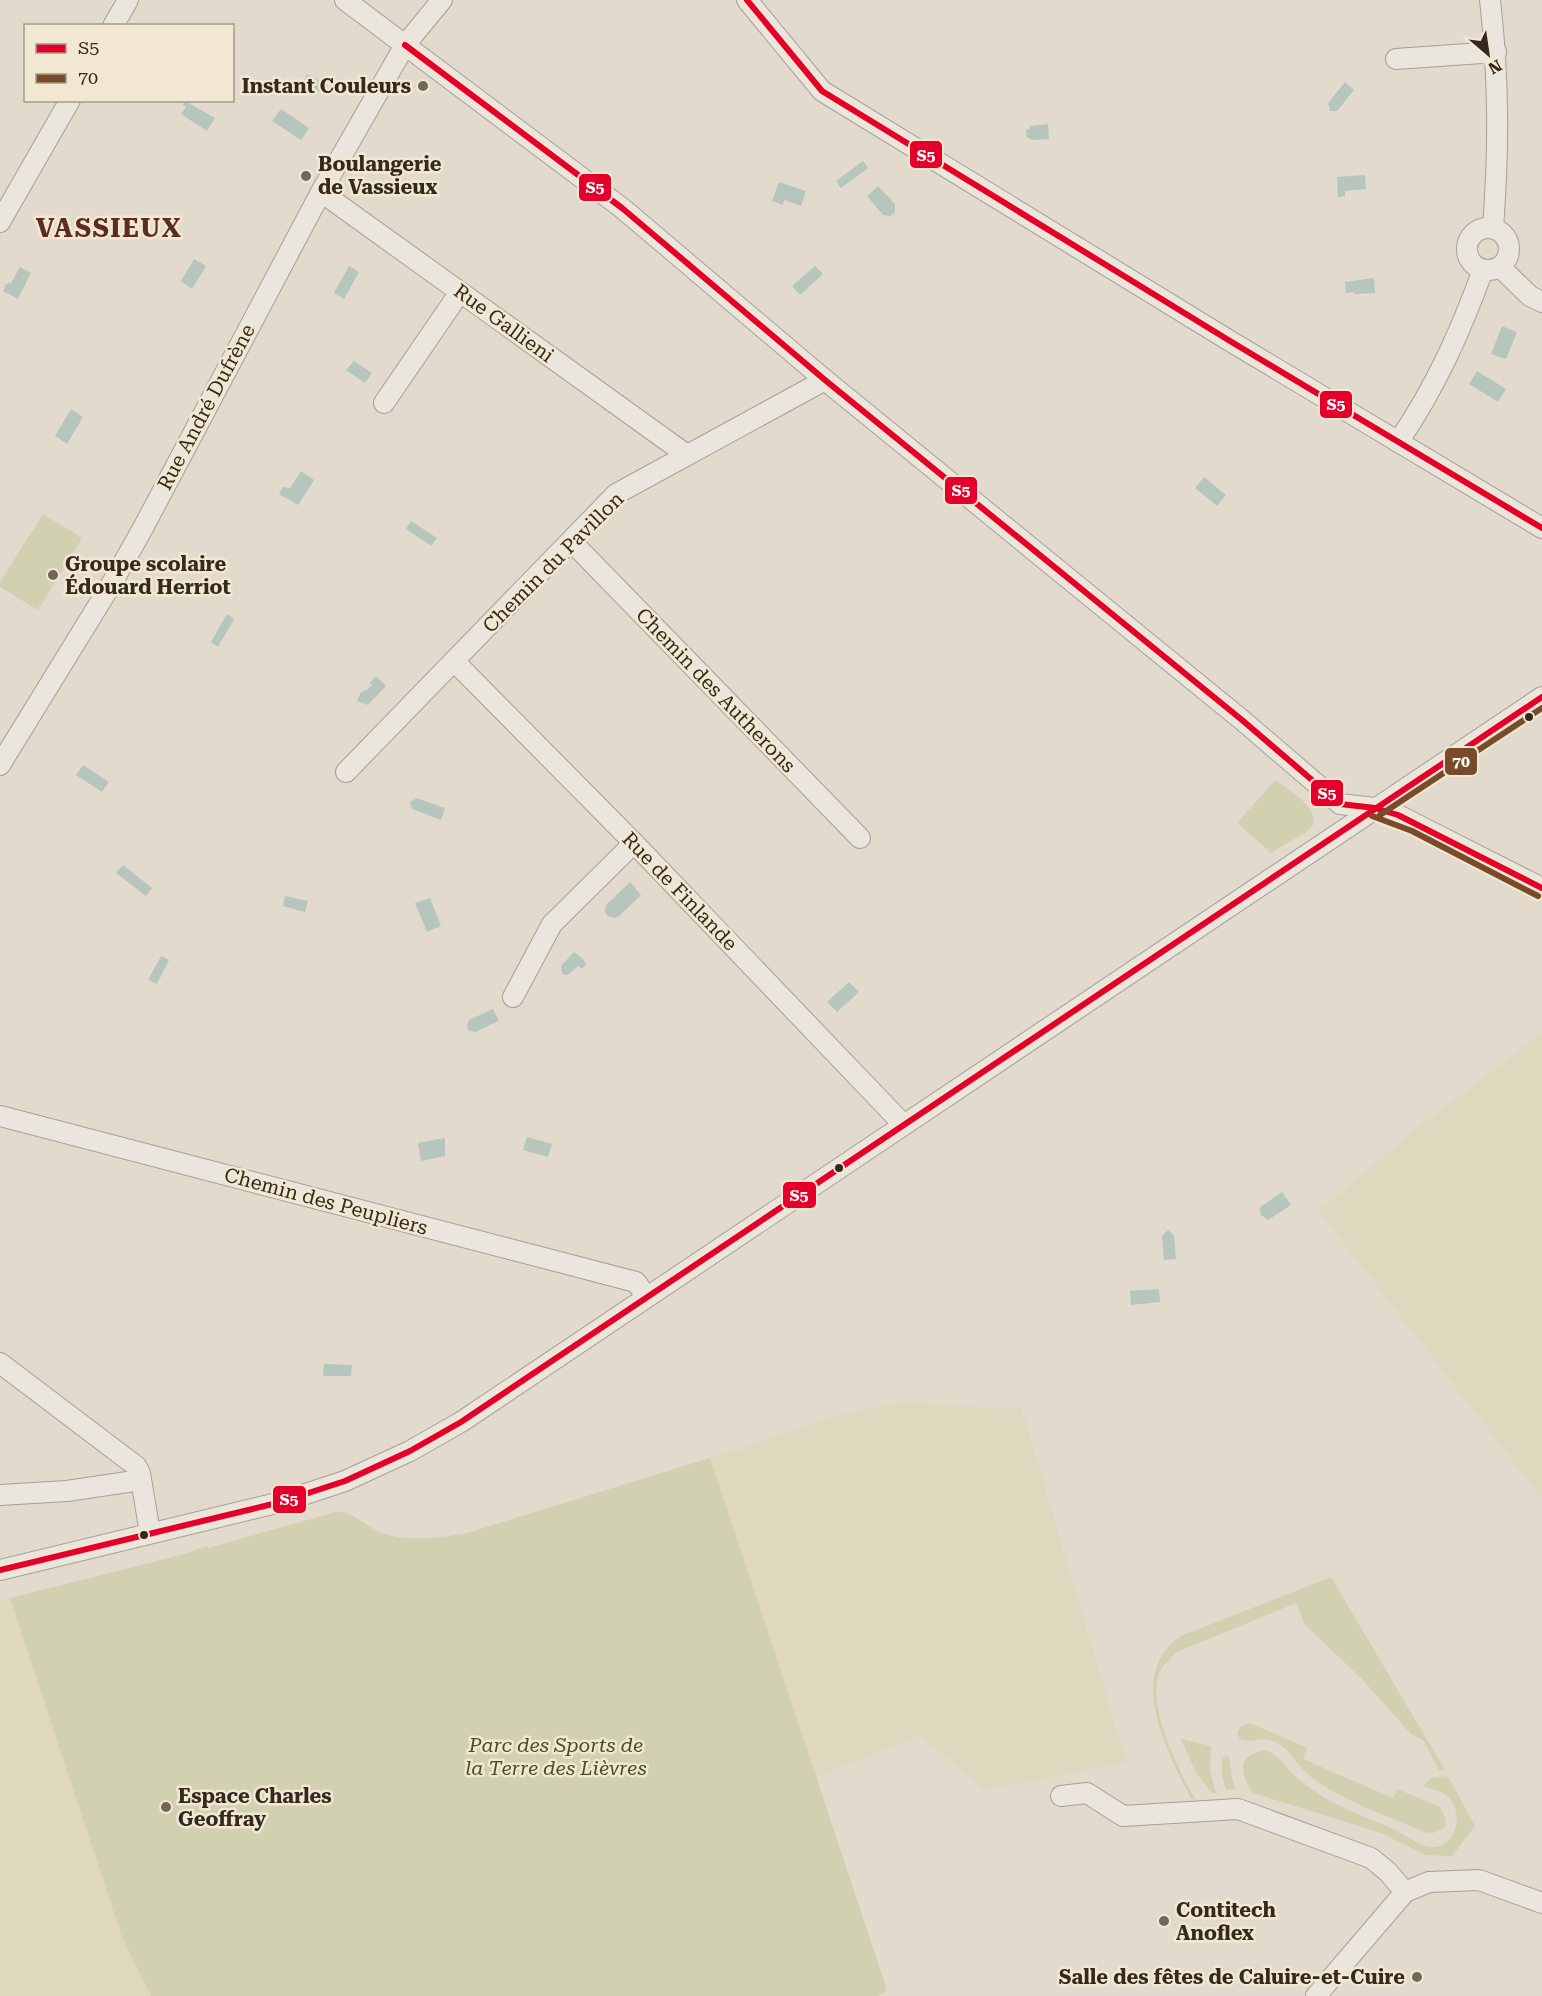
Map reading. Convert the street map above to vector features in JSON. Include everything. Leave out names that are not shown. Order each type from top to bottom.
[{"type":"street","points":[[114,24],[128,0]]},
{"type":"street","points":[[345,0],[622,208],[825,380],[1250,727],[1340,804],[1375,808],[1416,823],[1542,888]]},
{"type":"street","name":"Rue André Dufrène","points":[[0,765],[138,537],[321,192],[405,45],[442,0]]},
{"type":"street","points":[[747,0],[822,91],[1542,528]]},
{"type":"street","points":[[1490,0],[1496,52],[1498,156],[1493,228]]},
{"type":"street","points":[[1396,58],[1496,52]]},
{"type":"street","points":[[0,222],[69,102]]},
{"type":"street","name":"Rue Gallieni","points":[[321,192],[687,455]]},
{"type":"street","points":[[1398,442],[1422,408],[1491,269],[1505,262],[1510,249],[1505,236],[1493,228],[1478,230],[1468,241],[1466,248],[1470,262],[1491,269],[1542,302]]},
{"type":"street","points":[[384,403],[460,292]]},
{"type":"street","name":"Chemin du Pavillon","points":[[346,772],[616,494],[825,380]]},
{"type":"street","name":"Chemin des Autherons","points":[[571,541],[860,838]]},
{"type":"street","name":"Rue de Finlande","points":[[454,661],[634,843],[902,1123]]},
{"type":"street","points":[[0,1569],[281,1502],[345,1481],[410,1451],[461,1422],[902,1123],[1542,696]]},
{"type":"street","points":[[513,997],[552,924],[634,843]]},
{"type":"street","name":"Chemin des Peupliers","points":[[0,1116],[636,1282],[646,1296]]},
{"type":"street","points":[[0,1363],[136,1466],[141,1480],[150,1533]]},
{"type":"street","points":[[0,1496],[67,1491],[141,1480]]},
{"type":"street","points":[[1061,1796],[1087,1793],[1122,1816],[1238,1809],[1371,1858],[1388,1872],[1405,1893]]},
{"type":"street","points":[[1316,1996],[1405,1893],[1429,1882],[1479,1880],[1542,1904]]},
{"type":"shaded area","points":[[307,74],[328,85],[324,94],[303,84]]},
{"type":"shaded area","points":[[1345,82],[1354,90],[1337,111],[1330,111],[1328,103]]},
{"type":"shaded area","points":[[187,102],[215,118],[207,131],[181,114],[186,107],[183,105]]},
{"type":"shaded area","points":[[281,109],[309,128],[301,140],[272,121]]},
{"type":"shaded area","points":[[1048,124],[1049,139],[1031,140],[1027,138],[1026,130],[1030,129],[1030,126]]},
{"type":"shaded area","points":[[863,161],[868,168],[841,188],[836,181]]},
{"type":"shaded area","points":[[1365,175],[1366,189],[1345,191],[1345,196],[1338,197],[1337,177]]},
{"type":"shaded area","points":[[779,182],[806,191],[801,206],[784,200],[783,205],[772,201]]},
{"type":"shaded area","points":[[878,186],[895,204],[895,212],[891,216],[883,215],[867,196]]},
{"type":"shaded area","points":[[194,259],[206,266],[192,289],[181,281]]},
{"type":"shaded area","points":[[349,266],[359,272],[344,299],[334,293]]},
{"type":"shaded area","points":[[815,266],[823,274],[800,295],[792,286]]},
{"type":"shaded area","points":[[20,267],[31,273],[18,299],[3,291],[6,284],[11,283]]},
{"type":"shaded area","points":[[1374,278],[1375,293],[1346,293],[1345,282]]},
{"type":"shaded area","points":[[1502,326],[1517,332],[1506,359],[1491,354]]},
{"type":"shaded area","points":[[354,361],[372,373],[365,383],[346,370]]},
{"type":"shaded area","points":[[1477,371],[1506,389],[1498,402],[1469,384]]},
{"type":"shaded area","points":[[71,409],[83,417],[67,444],[55,436]]},
{"type":"shaded area","points":[[301,471],[314,480],[298,505],[279,494],[283,487],[290,488]]},
{"type":"shaded area","points":[[1204,477],[1226,495],[1217,506],[1195,488]]},
{"type":"shaded area","points":[[411,521],[437,538],[431,546],[406,529]]},
{"type":"shaded area","points":[[227,614],[234,619],[218,647],[211,642]]},
{"type":"shaded area","points":[[376,676],[386,686],[368,705],[357,701],[361,692],[372,685],[370,683]]},
{"type":"shaded area","points":[[83,765],[109,782],[102,792],[76,775]]},
{"type":"shaded area","points":[[417,798],[445,808],[441,820],[412,809],[410,802]]},
{"type":"shaded area","points":[[123,865],[152,888],[146,896],[116,873]]},
{"type":"shaded area","points":[[630,882],[641,895],[619,916],[615,918],[608,916],[605,912],[606,905]]},
{"type":"shaded area","points":[[285,896],[308,901],[305,912],[283,906]]},
{"type":"shaded area","points":[[430,898],[441,926],[427,932],[415,903]]},
{"type":"shaded area","points":[[574,952],[586,964],[582,969],[578,966],[568,975],[562,974],[561,966]]},
{"type":"shaded area","points":[[161,956],[169,960],[157,984],[148,980]]},
{"type":"shaded area","points":[[849,982],[859,992],[837,1012],[827,1002]]},
{"type":"shaded area","points":[[493,1009],[499,1021],[475,1032],[468,1030],[469,1020]]},
{"type":"shaded area","points":[[1542,1033],[1542,1499],[1319,1211],[1412,1132]]},
{"type":"shaded area","points":[[527,1137],[552,1144],[548,1157],[523,1150]]},
{"type":"shaded area","points":[[445,1138],[445,1156],[421,1161],[418,1143]]},
{"type":"shaded area","points":[[1282,1192],[1291,1205],[1268,1220],[1261,1215],[1259,1208]]},
{"type":"shaded area","points":[[1168,1230],[1174,1235],[1176,1259],[1164,1260],[1162,1236]]},
{"type":"shaded area","points":[[1159,1289],[1160,1302],[1131,1305],[1130,1291]]},
{"type":"shaded area","points":[[324,1364],[352,1365],[351,1376],[323,1376]]},
{"type":"shaded area","points":[[895,1404],[1003,1409],[1021,1406],[1126,1762],[985,1790],[920,1735],[816,1777],[710,1458],[820,1421]]},
{"type":"shaded area","points":[[10,1598],[122,1937],[151,1996],[0,1996],[0,1600]]},
{"type":"green space","points":[[43,514],[82,538],[38,610],[0,587],[0,582]]},
{"type":"green space","points":[[1275,780],[1306,804],[1314,824],[1308,831],[1271,853],[1237,823]]},
{"type":"green space","name":"Parc des Sports de la Terre des Lièvres","points":[[710,1458],[887,1990],[878,1996],[151,1996],[122,1937],[10,1598],[181,1555],[207,1546],[208,1548],[336,1512],[349,1514],[382,1533],[402,1538],[435,1538],[467,1533]]},
{"type":"green space","points":[[1331,1577],[1445,1770],[1439,1770],[1423,1740],[1411,1734],[1361,1678],[1305,1625],[1296,1603],[1177,1652],[1161,1670],[1156,1687],[1160,1720],[1173,1755],[1195,1799],[1191,1799],[1172,1760],[1156,1714],[1153,1692],[1156,1670],[1164,1651],[1181,1636]]},
{"type":"green space","points":[[1250,1723],[1307,1748],[1303,1759],[1393,1798],[1397,1789],[1440,1807],[1446,1820],[1444,1828],[1433,1833],[1424,1832],[1341,1796],[1310,1776],[1279,1744],[1264,1739],[1247,1741],[1241,1739],[1237,1733],[1240,1727]]},
{"type":"green space","points":[[1181,1739],[1211,1746],[1210,1770],[1216,1793],[1212,1793],[1196,1773]]},
{"type":"green space","points":[[1266,1750],[1277,1757],[1298,1779],[1324,1797],[1425,1846],[1436,1847],[1444,1844],[1455,1829],[1456,1810],[1451,1801],[1444,1794],[1423,1786],[1431,1778],[1448,1776],[1475,1826],[1452,1856],[1426,1855],[1381,1833],[1253,1793],[1245,1778],[1243,1765],[1249,1756]]},
{"type":"green space","points":[[1224,1756],[1229,1757],[1235,1789],[1226,1790],[1222,1768]]},
{"type":"transit line","name":"S5","points":[[747,0],[822,91],[1230,341],[1542,528]]},
{"type":"transit line","name":"S5","points":[[405,45],[622,208],[825,380],[1242,720],[1340,804],[1375,808],[1398,815],[1542,888]]},
{"type":"transit line","name":"S5","points":[[0,1570],[281,1502],[345,1481],[410,1451],[461,1422],[1542,697]]},
{"type":"transit line","name":"70","points":[[1380,815],[1542,708]]},
{"type":"transit line","name":"70","points":[[1372,816],[1412,831],[1538,896]]},
{"type":"place","name":"Instant Couleurs","points":[[423,86]]},
{"type":"place","name":"Boulangerie de Vassieux","points":[[306,176]]},
{"type":"place","name":"Groupe scolaire Édouard Herriot","points":[[53,575]]},
{"type":"place","name":"Espace Charles Geoffray","points":[[166,1807]]},
{"type":"place","name":"Contitech Anoflex","points":[[1164,1921]]},
{"type":"place","name":"Salle des fêtes de Caluire-et-Cuire","points":[[1417,1977]]},
{"type":"district","name":"VASSIEUX","points":[[109,228]]}]
